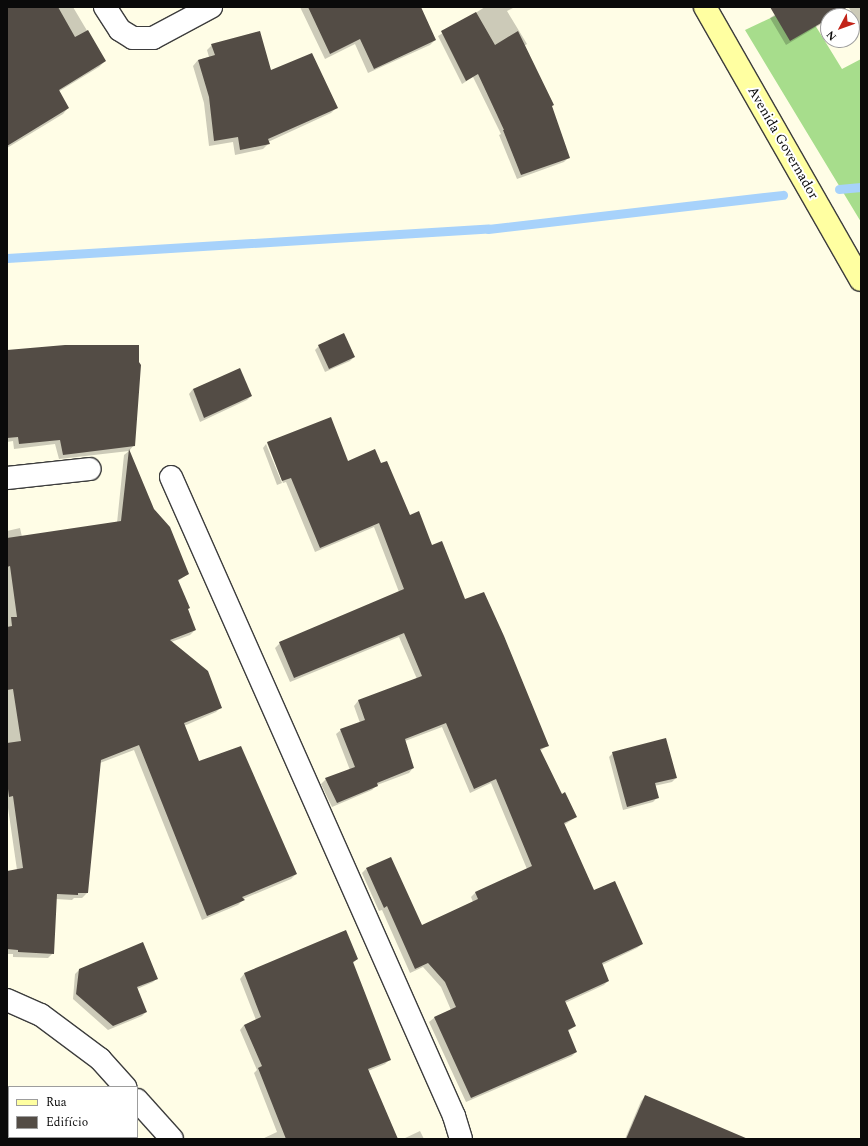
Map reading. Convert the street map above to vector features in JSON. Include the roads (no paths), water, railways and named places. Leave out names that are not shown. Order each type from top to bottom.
[{"type":"street","points":[[105,7],[120,30],[133,38],[153,38],[211,7]]},
{"type":"street","name":"Avenida Governador","points":[[705,7],[861,280]]},
{"type":"street","points":[[7,478],[90,469]]},
{"type":"street","points":[[170,477],[451,1109],[462,1139]]},
{"type":"street","points":[[7,1000],[47,1020],[100,1059],[125,1086]]},
{"type":"street","points":[[138,1101],[172,1139]]},
{"type":"waterway","points":[[839,189],[861,187]]},
{"type":"waterway","points":[[7,258],[488,229],[783,195]]}]
